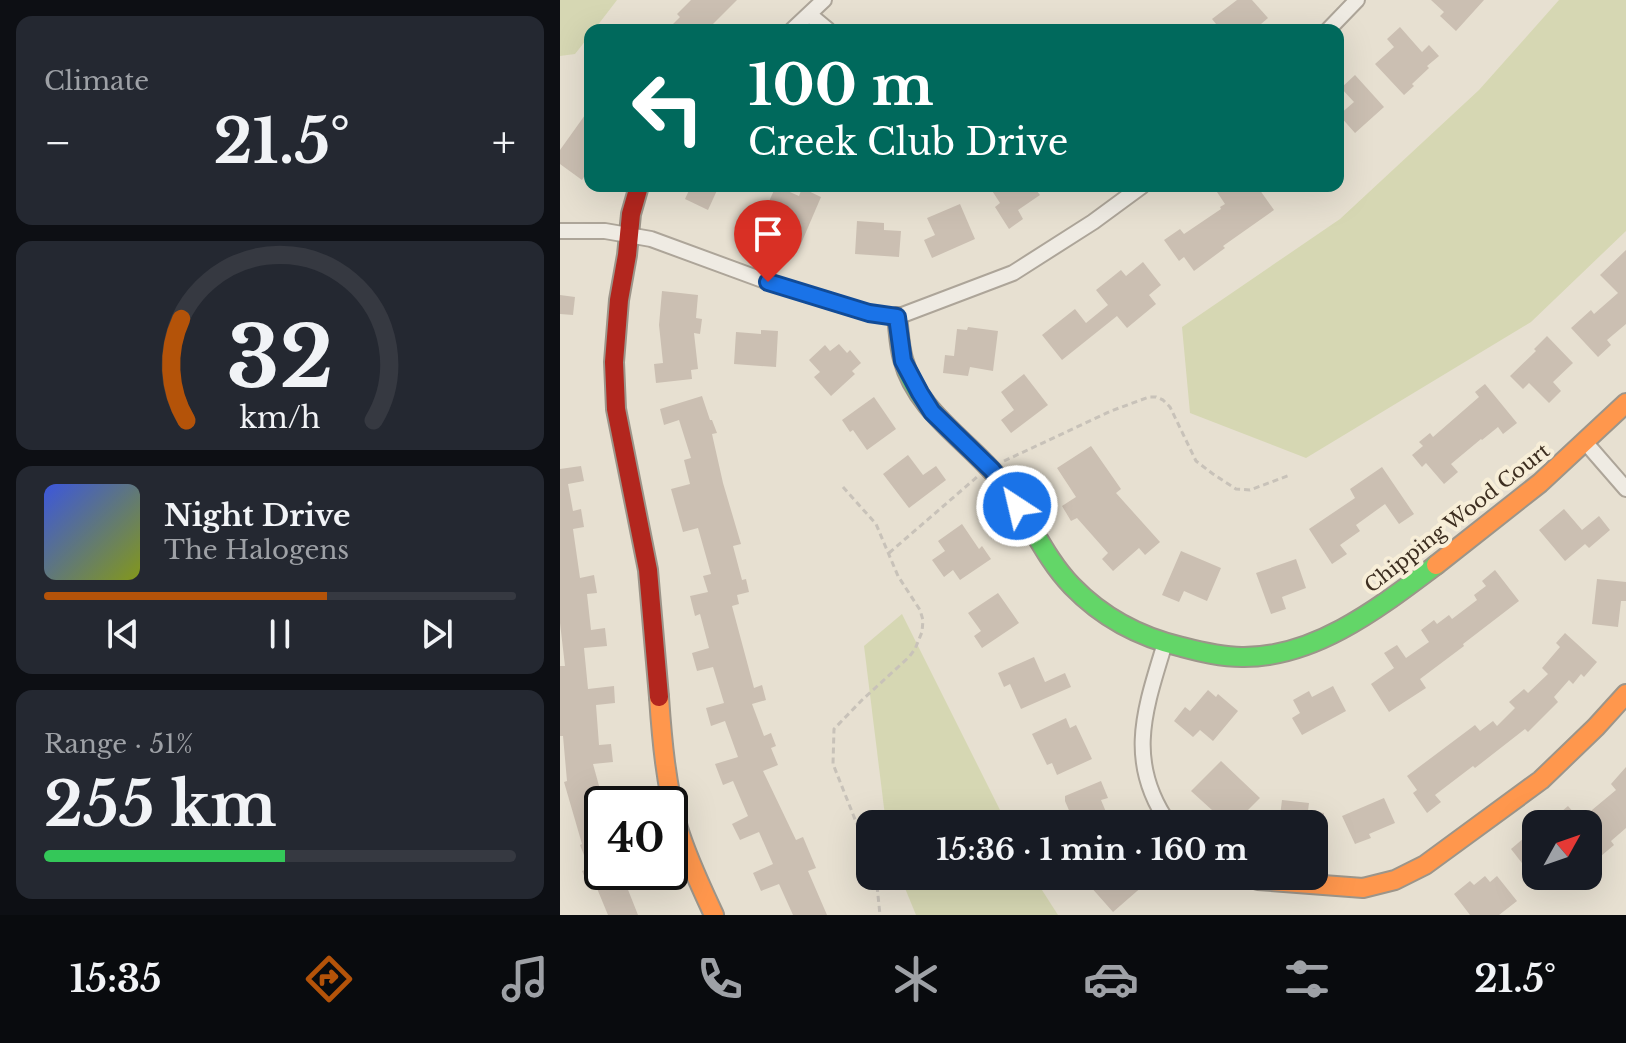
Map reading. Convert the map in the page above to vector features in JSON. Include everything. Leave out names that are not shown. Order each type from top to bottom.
[{"type":"street","points":[[799,24],[824,0]]},
{"type":"street","points":[[1334,24],[1357,0]]},
{"type":"street","points":[[810,15],[821,24]]},
{"type":"street","points":[[637,192],[631,214],[619,300],[615,346],[616,409],[648,570],[664,762],[678,828],[714,915]]},
{"type":"street","points":[[560,231],[605,231],[651,239],[768,282],[869,313],[897,317],[1013,273],[1134,192]]},
{"type":"street","name":"Chipping Wood Court","points":[[897,317],[903,361],[932,412],[992,470],[1059,571],[1113,620],[1138,634],[1204,652],[1249,657],[1294,649],[1336,633],[1368,615],[1494,522],[1586,443],[1626,403]]},
{"type":"street","points":[[1586,443],[1626,489]]},
{"type":"street","points":[[1160,810],[1153,798],[1145,771],[1142,745],[1148,696],[1165,643]]},
{"type":"street","points":[[1328,885],[1377,886],[1405,877],[1425,865],[1541,780],[1626,694]]},
{"type":"path","points":[[1001,463],[1111,411],[1156,397],[1170,407],[1196,461],[1236,489],[1250,490],[1290,475]]},
{"type":"path","points":[[889,553],[982,473]]},
{"type":"path","points":[[843,487],[876,524],[898,576],[923,620],[922,632],[909,657],[834,729],[833,764],[856,822]]},
{"type":"path","points":[[877,890],[880,915]]},
{"type":"green space","points":[[560,0],[617,0],[599,24],[584,24],[584,43],[575,54],[560,56]]},
{"type":"green space","points":[[1559,0],[1626,0],[1626,231],[1531,322],[1306,458],[1190,413],[1182,327],[1340,219],[1479,90]]},
{"type":"green space","points":[[902,614],[1000,810],[884,810],[864,646]]},
{"type":"green space","points":[[906,890],[1042,890],[1058,915],[916,915]]},
{"type":"building","points":[[691,0],[737,0],[713,24],[673,24],[680,17],[677,14]]},
{"type":"building","points":[[1237,0],[1252,0],[1268,18],[1261,24],[1216,24],[1212,19]]},
{"type":"building","points":[[1431,0],[1484,0],[1456,31],[1440,16],[1444,12]]},
{"type":"building","points":[[1400,27],[1422,52],[1429,45],[1439,56],[1404,95],[1375,64],[1394,47],[1387,39]]},
{"type":"building","points":[[1355,75],[1384,107],[1355,133],[1344,121],[1344,111],[1354,102],[1344,91],[1344,85]]},
{"type":"building","points":[[584,116],[582,180],[560,164],[560,150]]},
{"type":"building","points":[[688,192],[716,192],[708,210],[685,199]]},
{"type":"building","points":[[773,192],[790,192],[799,196],[800,192],[810,192],[821,197],[800,246],[786,240],[789,233],[760,221]]},
{"type":"building","points":[[993,192],[1038,192],[1040,195],[1018,210],[1023,219],[1009,229],[995,207],[1000,203]]},
{"type":"building","points":[[1217,192],[1261,192],[1274,210],[1194,271],[1184,257],[1179,261],[1164,240],[1180,229],[1184,234],[1225,204]]},
{"type":"building","points":[[960,204],[975,239],[932,258],[924,240],[935,235],[927,218]]},
{"type":"building","points":[[857,221],[884,223],[884,230],[901,231],[899,257],[855,254]]},
{"type":"building","points":[[1626,250],[1626,324],[1607,340],[1611,345],[1598,357],[1571,328],[1591,310],[1594,314],[1618,293],[1600,275]]},
{"type":"building","points":[[1143,262],[1161,285],[1149,295],[1156,304],[1127,328],[1117,316],[1062,360],[1042,335],[1075,309],[1086,323],[1108,305],[1096,290],[1121,270],[1126,276]]},
{"type":"building","points":[[662,291],[698,295],[696,318],[702,319],[700,334],[694,333],[698,369],[691,370],[692,379],[656,383],[654,364],[663,363],[659,325]]},
{"type":"building","points":[[560,295],[575,297],[573,315],[560,314]]},
{"type":"building","points":[[968,327],[998,331],[993,371],[970,367],[968,376],[943,373],[945,355],[954,356],[957,329],[967,330]]},
{"type":"building","points":[[761,330],[778,331],[776,367],[734,364],[736,332],[761,334]]},
{"type":"building","points":[[1547,336],[1573,363],[1553,382],[1561,391],[1549,403],[1529,383],[1523,389],[1510,376]]},
{"type":"building","points":[[839,344],[847,353],[850,350],[861,363],[852,371],[855,374],[831,396],[814,377],[820,372],[809,360],[825,345],[830,351]]},
{"type":"building","points":[[1024,374],[1048,405],[1011,433],[1001,420],[1014,410],[1001,392]]},
{"type":"building","points":[[1485,384],[1517,423],[1503,434],[1498,427],[1451,464],[1458,472],[1444,484],[1426,463],[1422,467],[1412,455],[1423,446],[1419,442],[1430,433],[1433,437],[1479,397],[1475,392]]},
{"type":"building","points":[[702,396],[717,433],[712,434],[741,544],[733,546],[742,580],[746,579],[749,592],[737,595],[739,604],[732,606],[754,688],[762,685],[766,700],[752,704],[764,736],[771,733],[776,746],[771,748],[778,765],[763,771],[796,840],[803,837],[816,868],[808,871],[827,915],[793,915],[779,884],[761,891],[753,873],[773,864],[759,832],[740,840],[732,824],[748,816],[733,781],[723,785],[715,764],[738,757],[725,721],[711,726],[706,708],[724,703],[713,667],[697,671],[692,653],[709,648],[700,614],[695,616],[690,596],[708,592],[703,576],[711,574],[698,528],[683,532],[671,489],[690,484],[684,460],[691,458],[679,420],[664,425],[660,409]]},
{"type":"building","points":[[874,397],[896,429],[867,450],[842,420]]},
{"type":"building","points":[[1091,446],[1121,489],[1116,493],[1160,542],[1145,555],[1139,548],[1113,571],[1102,559],[1108,553],[1077,518],[1071,521],[1062,506],[1076,497],[1057,468]]},
{"type":"building","points":[[908,455],[923,475],[936,466],[946,480],[909,508],[883,474]]},
{"type":"building","points":[[581,466],[584,481],[568,484],[573,511],[581,509],[584,527],[573,529],[580,578],[594,575],[597,593],[587,594],[591,630],[605,628],[607,646],[584,648],[588,689],[614,686],[615,703],[596,705],[599,745],[611,744],[613,762],[593,764],[599,786],[584,786],[584,855],[564,782],[567,781],[563,736],[560,736],[560,666],[565,666],[560,623],[560,469]]},
{"type":"building","points":[[1382,467],[1414,514],[1399,524],[1385,504],[1356,525],[1360,531],[1340,545],[1347,554],[1332,564],[1309,529],[1355,498],[1350,489]]},
{"type":"building","points":[[1564,509],[1582,530],[1599,516],[1610,530],[1589,548],[1585,544],[1565,561],[1539,530]]},
{"type":"building","points":[[962,524],[979,549],[982,546],[991,559],[960,580],[953,570],[944,577],[932,560],[945,551],[938,541]]},
{"type":"building","points":[[1181,551],[1221,568],[1207,601],[1184,591],[1179,602],[1162,595]]},
{"type":"building","points":[[1296,559],[1306,588],[1282,597],[1286,609],[1271,614],[1256,573]]},
{"type":"building","points":[[1495,570],[1519,601],[1420,679],[1426,688],[1389,712],[1371,684],[1394,668],[1384,653],[1397,645],[1406,658],[1429,642],[1421,630],[1434,620],[1437,624],[1449,615],[1452,619],[1477,600],[1474,595],[1486,586],[1482,581]]},
{"type":"building","points":[[1597,579],[1626,582],[1626,601],[1621,601],[1618,627],[1592,624]]},
{"type":"building","points":[[998,593],[1019,623],[982,648],[974,636],[981,631],[968,613]]},
{"type":"building","points":[[1565,633],[1597,662],[1584,677],[1581,674],[1573,684],[1569,680],[1554,697],[1558,702],[1528,732],[1525,729],[1435,795],[1441,802],[1427,813],[1413,793],[1417,790],[1407,776],[1475,725],[1480,731],[1493,721],[1497,726],[1515,708],[1509,702],[1524,689],[1528,693],[1548,674],[1542,668],[1560,647],[1556,643]]},
{"type":"building","points":[[1034,657],[1045,682],[1065,673],[1071,687],[1021,709],[1010,684],[1004,687],[998,673]]},
{"type":"building","points":[[1333,686],[1346,711],[1302,735],[1292,718],[1300,713],[1293,700],[1309,691],[1312,697]]},
{"type":"building","points":[[1208,690],[1216,697],[1218,694],[1238,711],[1213,741],[1200,730],[1193,737],[1174,721],[1185,707],[1190,711]]},
{"type":"building","points":[[1066,718],[1070,728],[1076,725],[1092,759],[1057,775],[1052,763],[1047,765],[1032,734]]},
{"type":"building","points":[[1221,761],[1260,798],[1248,810],[1212,810],[1191,791]]},
{"type":"building","points":[[1626,767],[1626,828],[1611,841],[1614,845],[1602,855],[1602,810],[1592,810],[1616,790],[1611,784]]},
{"type":"building","points":[[1101,781],[1108,798],[1101,800],[1105,810],[1069,810],[1065,796]]},
{"type":"building","points":[[1384,798],[1395,823],[1355,844],[1342,816]]},
{"type":"building","points":[[1282,800],[1309,803],[1308,810],[1281,810]]},
{"type":"building","points":[[1522,840],[1522,863],[1511,849]]},
{"type":"building","points":[[1485,876],[1490,882],[1497,876],[1517,901],[1499,915],[1470,915],[1454,894],[1470,881],[1474,885]]},
{"type":"building","points":[[598,890],[628,890],[638,915],[608,915]]},
{"type":"building","points":[[1094,890],[1138,890],[1113,912]]},
{"type":"traffic: fast","points":[[897,317],[903,359],[910,378],[931,410],[1001,481],[1052,561],[1072,586],[1096,608],[1136,632],[1211,654],[1242,657],[1269,655],[1295,649],[1345,627],[1436,565]]},
{"type":"traffic: slow","points":[[1436,565],[1540,483],[1626,403]]},
{"type":"traffic: slow","points":[[1328,885],[1363,888],[1395,880],[1425,865],[1541,780],[1626,694]]},
{"type":"traffic: slow","points":[[659,697],[665,763],[678,828],[714,915]]},
{"type":"traffic: jam","points":[[637,192],[631,214],[619,300],[614,362],[616,409],[648,570],[659,697]]},
{"type":"route","points":[[768,282],[869,313],[897,317],[903,361],[932,412],[992,470],[1017,506]]}]
